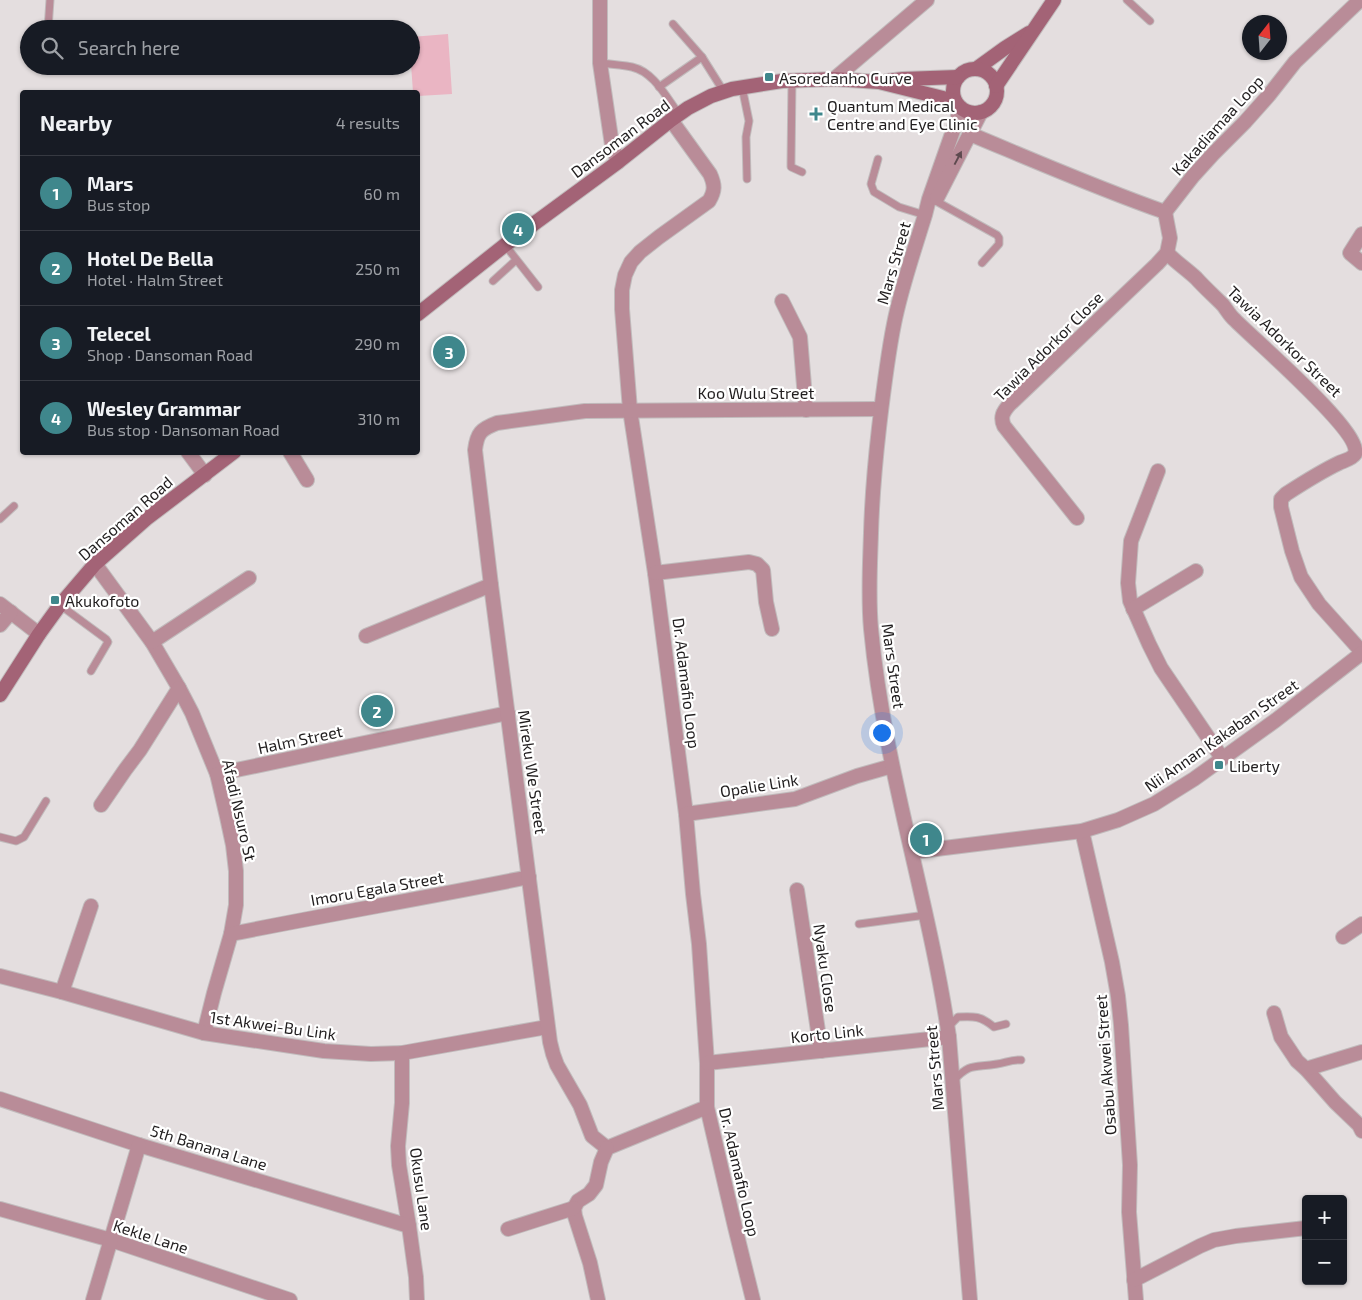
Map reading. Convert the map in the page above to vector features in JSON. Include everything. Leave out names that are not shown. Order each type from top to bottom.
[{"type":"main road","name":"Dansoman Road","points":[[879,82],[958,104],[966,111],[981,112],[987,109],[995,99],[996,86],[1054,0]]},
{"type":"main road","name":"Dansoman Road","points":[[420,312],[675,117],[711,96],[742,87],[792,81],[834,79],[879,82],[958,77],[963,72],[976,70],[1005,48],[1034,30]]},
{"type":"main road","points":[[976,70],[983,71],[989,75],[996,86]]},
{"type":"main road","points":[[958,77],[954,84],[953,92],[958,104]]},
{"type":"main road","name":"Dansoman Road","points":[[0,695],[60,604],[95,564],[146,519],[230,455]]},
{"type":"street","points":[[600,0],[600,63],[612,145],[618,162]]},
{"type":"street","points":[[834,79],[926,0]]},
{"type":"street","name":"Kakadiamaa Loop","points":[[1165,212],[1193,176],[1251,116],[1295,62],[1360,0]]},
{"type":"street","name":"Mars Street","points":[[932,200],[958,104]]},
{"type":"street","name":"Mars Street","points":[[970,1300],[949,1032],[926,915],[892,766],[875,661],[869,600],[872,495],[885,373],[894,324],[925,216],[981,112]]},
{"type":"street","name":"Dr. Adamafio Loop","points":[[675,117],[710,174],[714,184],[713,194],[709,201],[659,236],[631,262],[625,275],[622,290],[622,309],[630,410],[655,573],[686,814],[699,944],[707,1063],[707,1108],[753,1300]]},
{"type":"street","points":[[970,134],[1050,168],[1165,212],[1170,238],[1167,253]]},
{"type":"street","points":[[1362,234],[1350,253],[1362,263]]},
{"type":"street","name":"Tawia Adorkor Close","points":[[1077,518],[1004,426],[1002,420],[1003,412],[1167,253]]},
{"type":"street","name":"Tawia Adorkor Street","points":[[1167,253],[1186,268],[1222,304],[1234,319],[1267,348],[1324,404],[1346,428],[1355,446],[1356,451],[1353,456],[1328,468],[1286,494],[1281,500],[1281,507],[1292,551],[1302,577],[1319,604],[1362,652]]},
{"type":"street","points":[[782,301],[800,336],[806,410]]},
{"type":"street","name":"Koo Wulu Street","points":[[630,410],[881,409]]},
{"type":"street","name":"Mireku We Street","points":[[607,1148],[592,1136],[580,1104],[563,1076],[553,1054],[547,1027],[490,585],[475,450],[476,440],[480,431],[497,422],[585,411],[630,410]]},
{"type":"street","points":[[190,455],[205,475]]},
{"type":"street","points":[[292,455],[307,480]]},
{"type":"street","points":[[1158,471],[1131,541],[1128,582],[1130,601],[1148,644],[1161,668],[1222,758]]},
{"type":"street","points":[[655,573],[749,562],[757,564],[763,570],[766,602],[772,629]]},
{"type":"street","name":"Afadi Nsuro St","points":[[95,564],[152,642],[179,688],[192,713],[217,774],[233,845],[236,871],[236,905],[231,934],[204,1033]]},
{"type":"street","points":[[1133,609],[1196,571]]},
{"type":"street","points":[[152,642],[249,578]]},
{"type":"street","points":[[366,636],[490,585]]},
{"type":"street","points":[[0,625],[6,608],[39,634]]},
{"type":"street","name":"Nii Annan Kakaban Street","points":[[912,852],[1082,831],[1118,820],[1154,804],[1194,779],[1276,720],[1362,652]]},
{"type":"street","points":[[100,805],[140,750],[179,688]]},
{"type":"street","name":"Halm Street","points":[[217,774],[508,713]]},
{"type":"street","name":"Opalie Link","points":[[686,814],[795,799],[857,776],[892,766]]},
{"type":"street","name":"Osabu Akwei Street","points":[[1082,831],[1118,996],[1130,1165],[1129,1212],[1136,1300]]},
{"type":"street","name":"Imoru Egala Street","points":[[231,934],[529,877]]},
{"type":"street","name":"Nyaku Close","points":[[797,890],[821,1051]]},
{"type":"street","points":[[62,992],[91,906]]},
{"type":"street","points":[[1343,937],[1362,924]]},
{"type":"street","name":"1st Akwei-Bu Link","points":[[0,976],[204,1033],[324,1051],[370,1054],[402,1053],[547,1027]]},
{"type":"street","points":[[1274,1013],[1281,1037],[1296,1061],[1306,1069],[1362,1131]]},
{"type":"street","name":"Korto Link","points":[[707,1063],[821,1051],[949,1032]]},
{"type":"street","points":[[1306,1069],[1362,1052]]},
{"type":"street","name":"Okusu Lane","points":[[402,1053],[402,1103],[398,1165],[409,1226],[417,1300]]},
{"type":"street","name":"5th Banana Lane","points":[[0,1099],[139,1144],[409,1226]]},
{"type":"street","points":[[598,1300],[590,1263],[574,1216],[574,1208],[578,1201],[589,1194],[596,1185],[601,1162],[607,1148],[707,1108]]},
{"type":"street","points":[[93,1300],[139,1144]]},
{"type":"street","points":[[508,1229],[574,1208]]},
{"type":"street","name":"Kekle Lane","points":[[0,1209],[111,1240],[290,1300]]},
{"type":"street","points":[[1134,1280],[1214,1240],[1302,1228]]},
{"type":"lane","points":[[49,20],[50,0]]},
{"type":"lane","points":[[1128,0],[1150,21]]},
{"type":"lane","points":[[673,24],[702,58],[724,92]]},
{"type":"lane","points":[[659,88],[702,58]]},
{"type":"lane","points":[[600,63],[633,67],[652,78],[675,117]]},
{"type":"lane","points":[[792,81],[791,167],[802,172]]},
{"type":"lane","points":[[742,87],[749,121],[746,137],[747,179]]},
{"type":"lane","points":[[878,159],[871,184],[874,192],[899,206],[925,216]]},
{"type":"lane","points":[[932,200],[997,235],[999,244],[982,263]]},
{"type":"lane","points":[[505,246],[538,287]]},
{"type":"lane","points":[[493,282],[516,260]]},
{"type":"lane","points":[[0,519],[14,506]]},
{"type":"lane","points":[[60,604],[108,642],[91,671]]},
{"type":"lane","points":[[0,837],[16,841],[24,837],[46,801]]},
{"type":"lane","points":[[860,924],[926,915]]},
{"type":"lane","points":[[949,1032],[958,1017],[972,1016],[985,1019],[994,1027],[1006,1024]]},
{"type":"lane","points":[[953,1082],[963,1071],[976,1066],[1020,1060]]},
{"type":"shaded area","points":[[448,34],[452,94],[420,96],[420,90],[413,90],[412,75],[420,75],[420,36]]},
{"type":"place","name":"Asoredanho Curve","points":[[769,77]]},
{"type":"place","name":"Quantum Medical Centre and Eye Clinic","points":[[816,114]]},
{"type":"place","name":"Wesley Grammar","points":[[518,229]]},
{"type":"place","name":"Telecel","points":[[449,352]]},
{"type":"place","name":"Akukofoto","points":[[55,600]]},
{"type":"place","name":"Hotel De Bella","points":[[377,711]]},
{"type":"place","name":"Liberty","points":[[1219,765]]},
{"type":"place","name":"Mars","points":[[926,839]]}]
